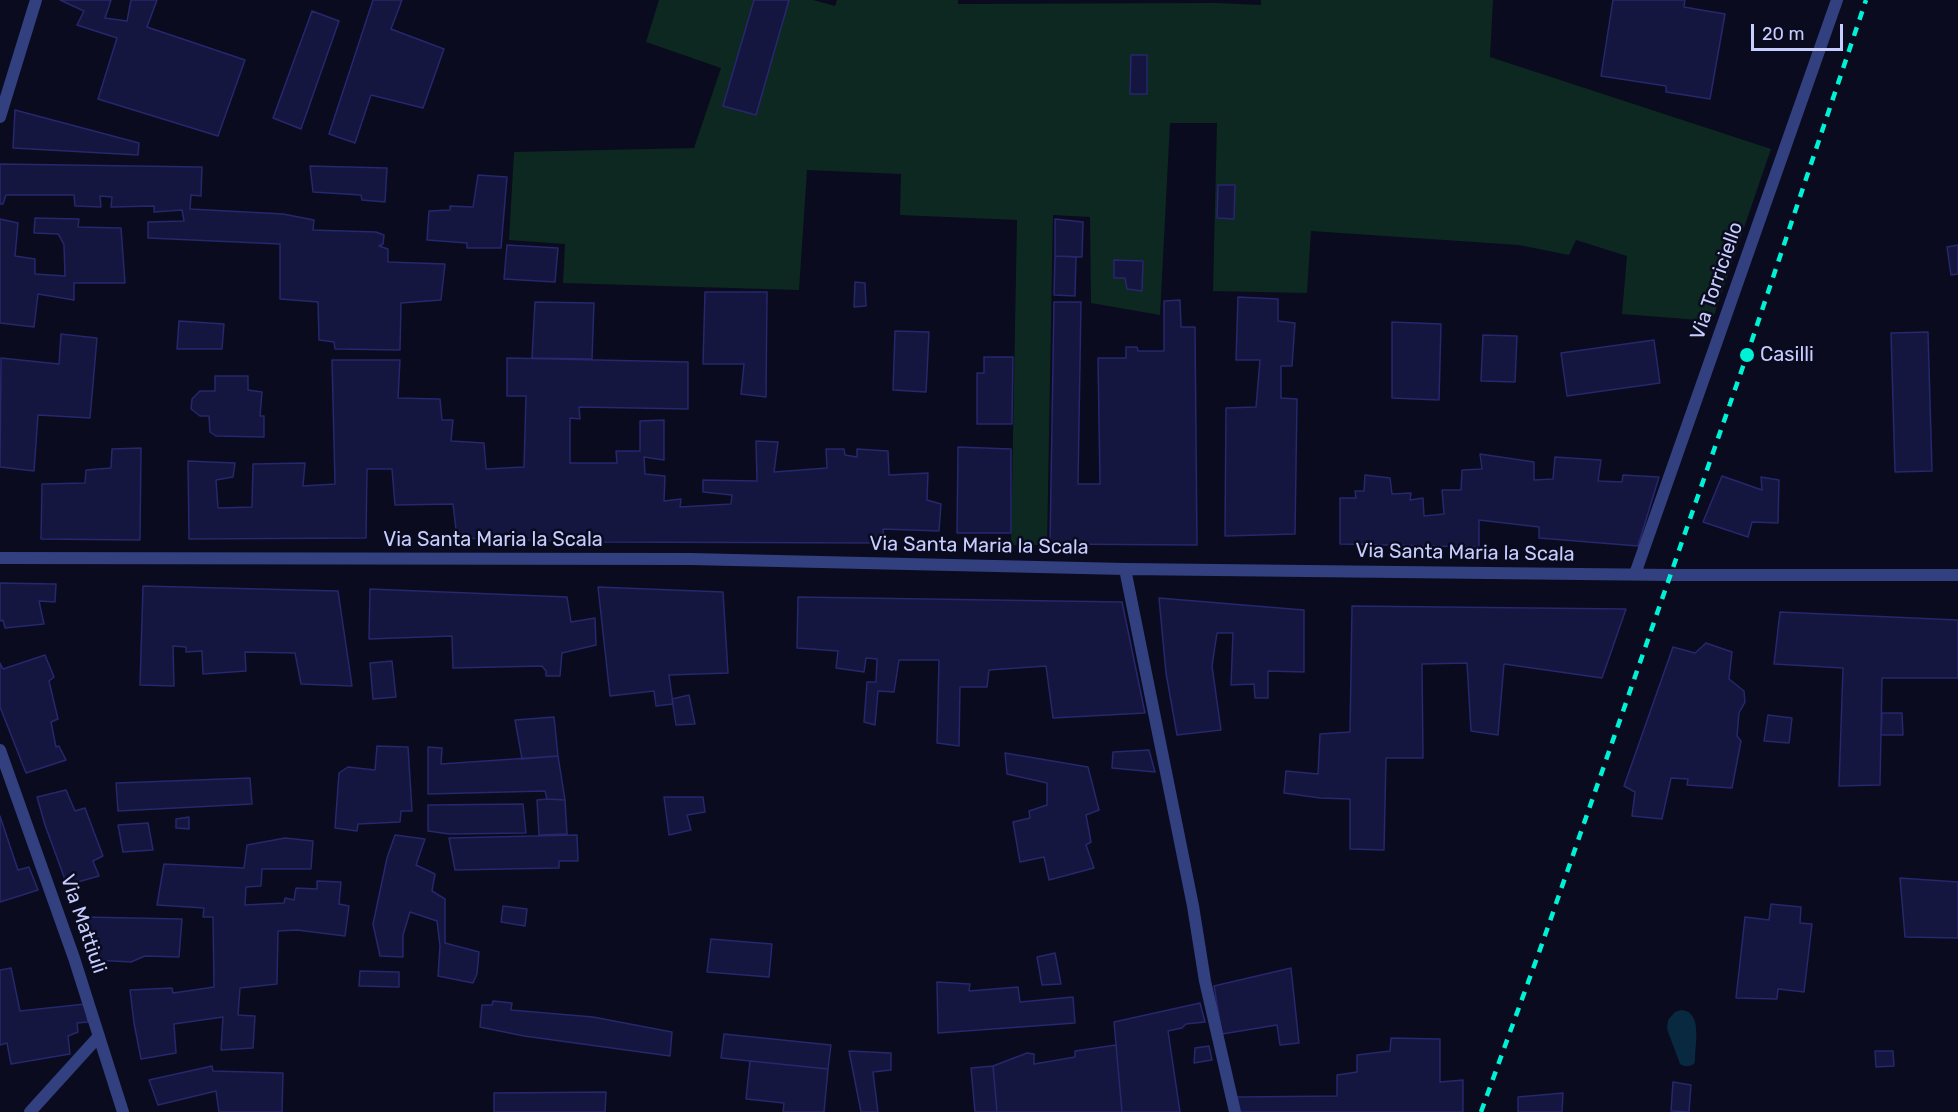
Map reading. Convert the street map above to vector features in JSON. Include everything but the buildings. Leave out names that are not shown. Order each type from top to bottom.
[{"type":"street","points":[[0,117],[36,0]]},
{"type":"street","name":"Via Torriciello","points":[[1635,574],[1837,0]]},
{"type":"street","name":"Via Santa Maria la Scala","points":[[0,558],[691,559],[1125,569],[1958,575]]},
{"type":"street","points":[[1125,569],[1193,906],[1205,981],[1234,1112]]},
{"type":"street","name":"Via Mattiuli","points":[[0,750],[75,958],[123,1112]]},
{"type":"street","points":[[30,1112],[99,1036]]},
{"type":"green space","points":[[659,0],[813,0],[835,6],[837,0],[958,0],[958,4],[1217,3],[1261,5],[1261,0],[1493,0],[1490,57],[1771,149],[1712,321],[1622,314],[1627,256],[1576,240],[1569,255],[1519,245],[1311,231],[1307,293],[1213,291],[1217,123],[1170,123],[1160,315],[1091,303],[1090,217],[1053,215],[1047,545],[1011,545],[1017,220],[900,215],[901,174],[807,170],[799,290],[563,283],[565,244],[509,240],[514,152],[694,148],[721,68],[646,42]]},
{"type":"water","points":[[1681,1010],[1692,1016],[1696,1030],[1695,1060],[1694,1064],[1688,1066],[1680,1064],[1667,1029],[1668,1020],[1675,1012]]},
{"type":"railway","points":[[1481,1112],[1542,944],[1747,355],[1866,0]]},
{"type":"place","name":"Casilli","points":[[1747,355]]}]
